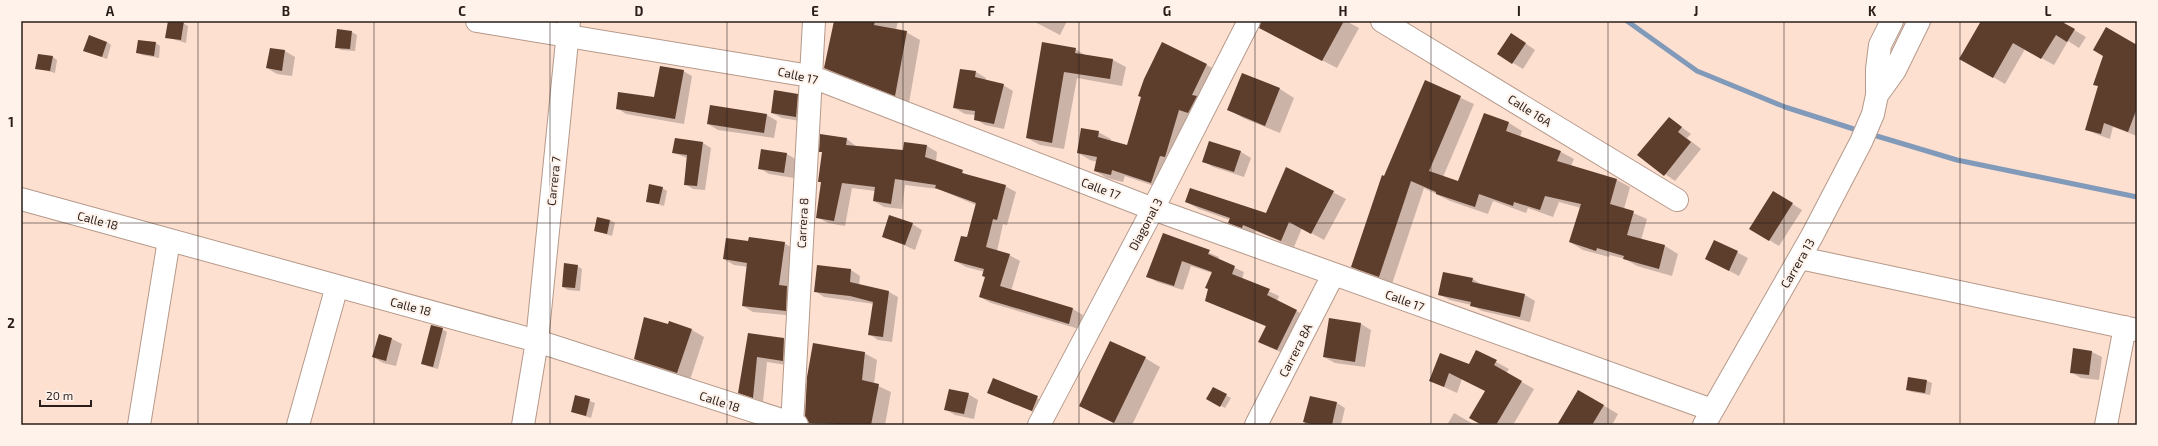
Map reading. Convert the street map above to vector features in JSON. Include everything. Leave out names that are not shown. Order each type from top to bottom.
[{"type":"street","name":"Calle 17","points":[[477,21],[568,28],[810,76],[1153,209],[1333,274],[1708,418]]},
{"type":"street","name":"Carrera 8","points":[[794,425],[810,76],[814,21]]},
{"type":"street","name":"Diagonal 3","points":[[1039,425],[1153,209],[1249,21]]},
{"type":"street","name":"Calle 16A","points":[[1382,21],[1677,200]]},
{"type":"street","name":"Carrera 13","points":[[1875,105],[1880,45],[1892,21]]},
{"type":"street","name":"Carrera 13","points":[[1708,418],[1800,258],[1861,142],[1875,105],[1895,70],[1919,21]]},
{"type":"street","name":"Carrera 7","points":[[523,425],[537,341],[568,28]]},
{"type":"street","name":"Calle 18","points":[[21,199],[537,341],[794,425]]},
{"type":"street","points":[[139,425],[169,240]]},
{"type":"street","points":[[1800,258],[2131,328],[2106,425]]},
{"type":"street","name":"Carrera 8A","points":[[1256,425],[1333,274]]},
{"type":"street","points":[[298,425],[337,286]]},
{"type":"building","points":[[168,21],[184,21],[181,40],[165,38]]},
{"type":"building","points":[[834,21],[875,21],[874,25],[907,31],[895,96],[824,68]]},
{"type":"building","points":[[1261,21],[1344,21],[1322,61],[1259,28]]},
{"type":"building","points":[[1981,21],[2065,21],[2064,23],[2075,29],[2067,42],[2056,35],[2041,59],[2013,43],[1993,78],[1959,59]]},
{"type":"building","points":[[2106,27],[2137,45],[2137,108],[2128,132],[2104,123],[2101,134],[2085,130],[2098,86],[2093,85],[2103,56],[2093,50]]},
{"type":"building","points":[[337,29],[352,31],[350,49],[335,48]]},
{"type":"building","points":[[1511,33],[1526,43],[1512,64],[1497,54]]},
{"type":"building","points":[[89,35],[107,42],[102,57],[83,51]]},
{"type":"building","points":[[138,40],[156,42],[154,56],[136,53]]},
{"type":"building","points":[[1042,42],[1076,48],[1075,53],[1113,59],[1110,79],[1064,72],[1052,143],[1026,138]]},
{"type":"building","points":[[1162,42],[1207,64],[1192,95],[1197,96],[1188,113],[1179,110],[1165,157],[1160,156],[1151,183],[1112,170],[1111,175],[1094,171],[1097,157],[1077,153],[1081,128],[1099,131],[1098,137],[1127,145],[1141,97],[1138,96],[1144,79]]},
{"type":"building","points":[[270,48],[285,50],[282,71],[266,68]]},
{"type":"building","points":[[38,54],[53,56],[50,71],[35,69]]},
{"type":"building","points":[[660,66],[684,70],[675,119],[616,109],[618,92],[654,97]]},
{"type":"building","points":[[960,69],[976,71],[975,77],[1004,84],[994,124],[974,120],[975,111],[953,108]]},
{"type":"building","points":[[1242,73],[1280,88],[1265,126],[1227,110]]},
{"type":"building","points":[[1425,80],[1461,96],[1429,171],[1458,181],[1484,113],[1509,122],[1506,131],[1561,151],[1557,161],[1617,179],[1610,204],[1634,211],[1627,235],[1665,245],[1659,269],[1623,259],[1624,256],[1597,248],[1596,251],[1569,242],[1581,204],[1545,196],[1540,210],[1514,202],[1513,206],[1479,194],[1475,207],[1436,194],[1436,192],[1411,181],[1379,277],[1351,267],[1382,175],[1384,176]]},
{"type":"building","points":[[774,90],[798,94],[796,117],[771,113]]},
{"type":"building","points":[[710,105],[767,114],[764,133],[707,124]]},
{"type":"building","points":[[1669,117],[1682,127],[1678,132],[1691,142],[1664,176],[1637,155]]},
{"type":"building","points":[[820,134],[847,138],[846,145],[903,150],[904,142],[927,145],[925,157],[963,170],[962,173],[1006,185],[997,220],[993,219],[986,247],[1010,254],[1000,286],[1073,308],[1069,324],[979,297],[985,277],[982,276],[984,269],[954,261],[961,236],[967,237],[976,203],[935,188],[936,185],[895,179],[891,204],[873,201],[875,187],[842,183],[834,221],[816,218],[821,182],[818,182],[822,152],[819,152]]},
{"type":"building","points":[[675,138],[703,142],[697,186],[684,185],[687,155],[672,153]]},
{"type":"building","points":[[1209,141],[1241,151],[1234,172],[1202,162]]},
{"type":"building","points":[[761,149],[787,153],[784,173],[758,169]]},
{"type":"building","points":[[1286,167],[1334,191],[1311,234],[1289,222],[1281,241],[1243,225],[1242,228],[1228,223],[1230,218],[1185,202],[1190,188],[1266,213]]},
{"type":"building","points":[[649,184],[663,187],[659,204],[646,202]]},
{"type":"building","points":[[1773,191],[1793,203],[1769,241],[1749,229]]},
{"type":"building","points":[[889,215],[913,223],[905,245],[882,237]]},
{"type":"building","points":[[597,217],[610,220],[607,234],[594,231]]},
{"type":"building","points":[[1163,233],[1210,250],[1208,254],[1235,266],[1232,274],[1270,289],[1267,295],[1297,310],[1277,350],[1258,342],[1266,326],[1205,301],[1208,289],[1205,288],[1212,272],[1182,261],[1174,286],[1146,277]]},
{"type":"building","points":[[749,237],[785,242],[779,285],[787,286],[786,311],[742,306],[747,263],[723,259],[726,238],[748,241]]},
{"type":"building","points":[[1714,240],[1738,251],[1729,271],[1705,259]]},
{"type":"building","points":[[564,263],[578,265],[575,288],[562,287]]},
{"type":"building","points":[[817,265],[851,269],[850,282],[889,291],[883,337],[868,335],[873,302],[850,296],[814,292]]},
{"type":"building","points":[[1443,272],[1473,278],[1472,282],[1525,294],[1520,317],[1470,306],[1471,302],[1438,295]]},
{"type":"building","points":[[644,317],[668,324],[669,321],[692,329],[677,373],[634,359]]},
{"type":"building","points":[[1329,318],[1361,323],[1355,362],[1323,357]]},
{"type":"building","points":[[431,325],[443,328],[433,367],[421,364]]},
{"type":"building","points":[[748,333],[784,338],[783,361],[757,357],[753,398],[738,393]]},
{"type":"building","points":[[379,334],[392,338],[386,361],[372,357]]},
{"type":"building","points":[[1110,341],[1146,357],[1114,423],[1079,406]]},
{"type":"building","points":[[813,343],[865,352],[862,380],[879,384],[871,425],[809,423],[805,416],[807,377]]},
{"type":"building","points":[[2073,348],[2092,351],[2089,375],[2070,373]]},
{"type":"building","points":[[1476,350],[1497,360],[1494,365],[1522,381],[1496,425],[1482,425],[1469,418],[1485,391],[1449,373],[1444,387],[1429,381],[1440,353],[1469,364]]},
{"type":"building","points":[[1908,377],[1927,380],[1925,393],[1906,390]]},
{"type":"building","points":[[993,378],[1038,396],[1032,411],[987,393]]},
{"type":"building","points":[[1213,387],[1227,394],[1220,407],[1206,399]]},
{"type":"building","points":[[949,389],[969,393],[964,414],[944,410]]},
{"type":"building","points":[[1578,390],[1604,405],[1592,425],[1557,425]]},
{"type":"building","points":[[575,395],[590,399],[586,416],[571,412]]},
{"type":"building","points":[[1310,396],[1337,402],[1332,425],[1316,425],[1303,422]]},
{"type":"waterway","points":[[1627,21],[1697,71],[1785,107],[1860,131]]},
{"type":"waterway","points":[[1870,134],[1957,160],[2137,197]]}]
